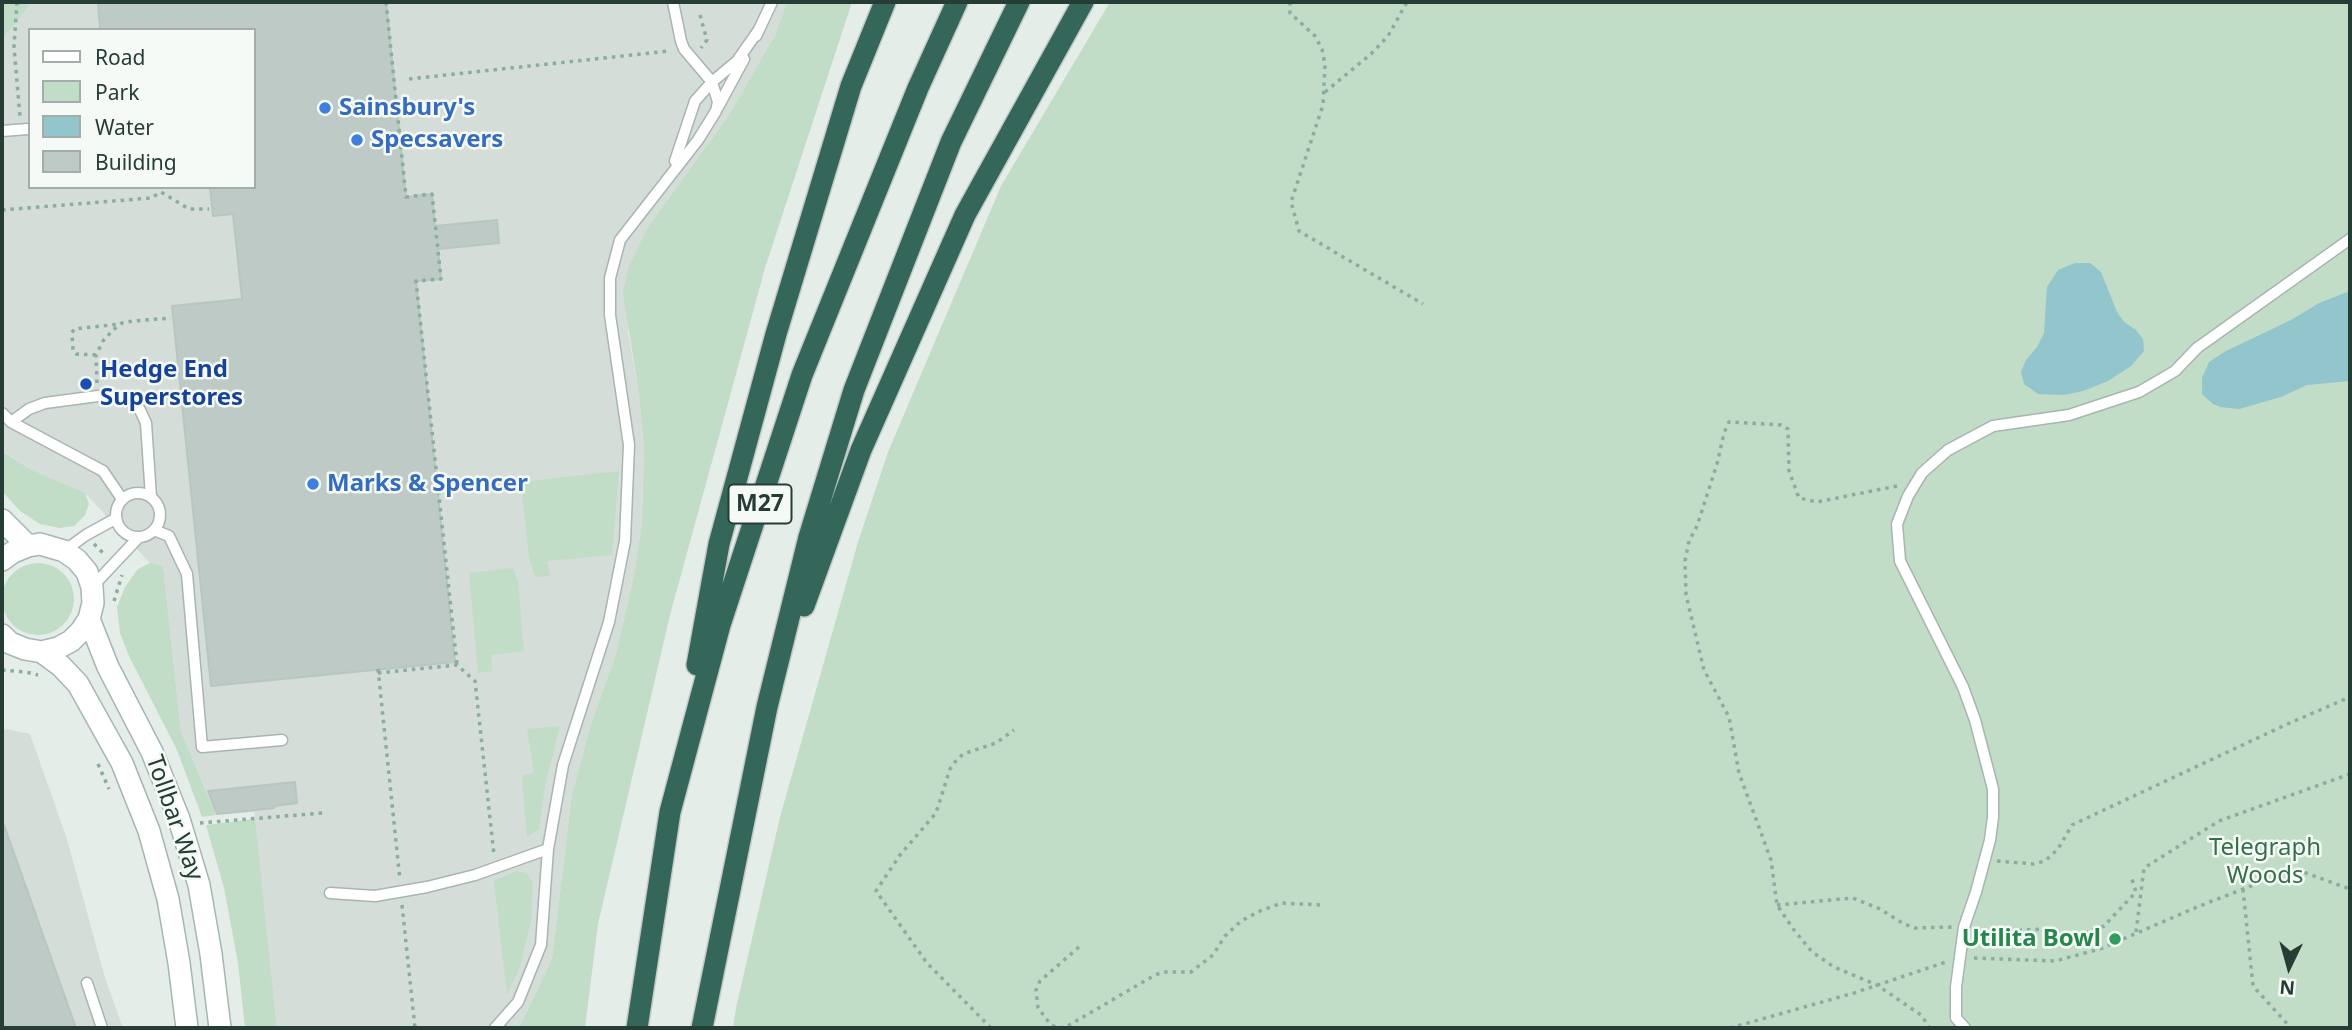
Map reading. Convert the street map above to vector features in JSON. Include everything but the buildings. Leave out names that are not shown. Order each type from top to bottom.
[{"type":"highway","name":"M27","points":[[637,1028],[670,812],[719,544],[776,334],[847,99],[885,2]]},
{"type":"highway","name":"M27","points":[[670,812],[720,625],[802,375],[918,88],[957,2]]},
{"type":"highway","name":"M27","points":[[702,1028],[767,707],[809,537],[854,390],[951,142],[1020,2]]},
{"type":"highway","name":"M27","points":[[767,707],[862,450],[960,227],[1083,2]]},
{"type":"main road","points":[[2,520],[27,546]]},
{"type":"main road","points":[[2,560],[27,546],[40,544],[64,551],[82,566],[92,587]]},
{"type":"main road","name":"Tollbar Way","points":[[92,587],[93,603],[89,619],[108,667],[152,752],[179,819],[199,885],[220,1028]]},
{"type":"main road","points":[[42,652],[71,641],[89,619]]},
{"type":"main road","name":"Tollbar Way","points":[[2,635],[10,643],[42,652],[61,666],[78,684],[122,763],[149,831],[168,899],[187,1028]]},
{"type":"lane","points":[[673,2],[678,33],[684,49],[712,82],[718,102],[716,111]]},
{"type":"lane","points":[[495,1028],[518,1002],[541,945],[548,849],[563,765],[609,622],[625,541],[629,445],[610,315],[610,278],[620,240],[698,140],[716,111],[772,2]]},
{"type":"lane","points":[[669,174],[684,142],[695,101],[737,61],[758,31]]},
{"type":"lane","points":[[2,131],[24,129]]},
{"type":"lane","points":[[1965,1028],[1956,1018],[1959,958],[1964,928],[1985,860],[1993,817],[1993,789],[1975,720],[1949,657],[1900,561],[1897,524],[1908,496],[1922,473],[1948,450],[1993,426],[2069,415],[2139,391],[2163,378],[2175,371],[2197,348],[2350,239]]},
{"type":"lane","points":[[11,422],[29,409],[45,403],[98,396],[128,400],[139,408],[146,423],[151,497],[160,516],[154,530],[139,537],[92,587]]},
{"type":"lane","points":[[2,413],[11,422],[103,471],[121,499]]},
{"type":"lane","points":[[139,537],[126,534],[118,525],[115,519],[117,505],[126,495],[139,492],[151,497]]},
{"type":"lane","points":[[64,551],[115,519]]},
{"type":"lane","points":[[154,530],[169,536],[187,574],[202,747],[282,740]]},
{"type":"lane","points":[[330,893],[374,895],[401,892],[468,876],[548,849]]},
{"type":"lane","points":[[87,983],[102,1028]]},
{"type":"path","points":[[16,2],[14,47],[24,129]]},
{"type":"path","points":[[386,2],[406,197],[432,194],[441,279],[416,281],[457,665],[475,681],[495,867]]},
{"type":"path","points":[[1290,2],[1290,13],[1315,36],[1322,49],[1325,65],[1323,105],[1291,202],[1299,231],[1423,304]]},
{"type":"path","points":[[1324,93],[1380,45],[1407,2]]},
{"type":"path","points":[[409,79],[703,48],[707,40],[700,15]]},
{"type":"path","points":[[2,210],[152,198],[161,192],[170,195],[189,209],[209,209]]},
{"type":"path","points":[[96,355],[76,354],[73,350],[72,333],[75,329],[171,318]]},
{"type":"path","points":[[98,396],[96,355],[103,341],[122,323]]},
{"type":"path","points":[[1916,482],[1817,502],[1807,501],[1799,498],[1789,471],[1788,429],[1781,425],[1729,422],[1697,526],[1689,541],[1685,561],[1685,595],[1704,670],[1729,717],[1739,773],[1771,860],[1777,905],[1812,952],[1834,967],[1877,985],[1921,1015],[1930,1028]]},
{"type":"path","points":[[415,1028],[378,671],[457,665]]},
{"type":"path","points":[[2,670],[40,676]]},
{"type":"path","points":[[1985,860],[2034,864],[2045,861],[2058,849],[2072,825],[2283,726],[2350,698]]},
{"type":"path","points":[[990,1028],[927,963],[876,891],[900,855],[936,813],[950,769],[955,762],[963,754],[996,743],[1014,730]]},
{"type":"path","points":[[94,756],[109,789]]},
{"type":"path","points":[[2136,932],[2144,869],[2219,821],[2350,774]]},
{"type":"path","points":[[200,823],[323,813]]},
{"type":"path","points":[[1730,1028],[1959,958],[2055,961],[2100,949],[2295,869],[2350,889]]},
{"type":"path","points":[[1777,905],[1853,898],[1915,928],[1964,928],[1986,933],[2046,929],[2066,936],[2104,926],[2136,892],[2131,876]]},
{"type":"path","points":[[2243,889],[2253,986],[2291,1028]]},
{"type":"path","points":[[1079,947],[1040,981],[1036,990],[1038,1008],[1050,1027],[1066,1027],[1155,975],[1164,972],[1191,972],[1213,955],[1225,936],[1241,921],[1260,911],[1282,903],[1322,905]]},
{"type":"shaded area","points":[[32,2],[787,2],[775,35],[729,115],[648,227],[628,332],[639,394],[644,448],[642,523],[633,580],[616,654],[591,724],[572,794],[552,959],[522,1022],[516,1028],[277,1028],[254,812],[216,815],[181,732],[163,566],[150,563],[85,493],[30,469],[2,450],[2,40]]},
{"type":"shaded area","points":[[7,729],[30,734],[67,839],[105,978],[123,1028],[2,1028],[2,731]]},
{"type":"green space","points":[[2,2],[32,2],[2,40]]},
{"type":"green space","points":[[787,2],[852,2],[765,268],[670,615],[598,924],[585,1028],[516,1028],[522,1022],[552,959],[572,794],[591,724],[616,654],[633,580],[642,523],[644,448],[639,394],[623,293],[629,266],[648,227],[729,115],[775,35]]},
{"type":"green space","name":"Telegraph Woods","points":[[1110,2],[2350,2],[2350,1028],[733,1028],[780,817],[858,542],[888,452],[1001,186]]},
{"type":"green space","points":[[2,451],[30,469],[85,493],[89,504],[85,515],[74,526],[59,528],[40,524],[20,511],[2,491]]},
{"type":"green space","points":[[619,471],[612,555],[547,561],[550,576],[535,577],[529,557],[521,482]]},
{"type":"green space","points":[[45,563],[64,573],[72,585],[72,613],[64,625],[52,633],[31,635],[12,625],[4,613],[2,592],[12,573],[24,565]]},
{"type":"green space","points":[[150,563],[163,566],[181,732],[216,815],[202,817],[177,750],[120,633],[117,607],[125,587],[138,569]]},
{"type":"green space","points":[[513,568],[518,582],[524,651],[491,655],[492,671],[478,673],[469,573]]},
{"type":"green space","points":[[560,726],[545,786],[539,829],[527,837],[522,776],[534,773],[527,729]]},
{"type":"green space","points":[[255,819],[277,1028],[245,1028],[238,963],[224,888],[206,825]]},
{"type":"green space","points":[[516,871],[526,873],[533,882],[531,921],[520,967],[507,994],[494,881]]},
{"type":"water","points":[[2075,263],[2090,263],[2101,272],[2117,312],[2143,339],[2144,351],[2131,366],[2108,381],[2064,395],[2038,394],[2024,384],[2021,372],[2044,333],[2047,287],[2058,270]]},
{"type":"water","points":[[2350,291],[2350,381],[2307,385],[2281,397],[2239,409],[2220,407],[2202,394],[2202,378],[2209,362],[2319,303]]},
{"type":"place","name":"Sainsbury's","points":[[325,108]]},
{"type":"place","name":"Specsavers","points":[[357,140]]},
{"type":"place","name":"Hedge End Superstores","points":[[86,384]]},
{"type":"place","name":"Marks & Spencer","points":[[313,484]]},
{"type":"place","name":"Utilita Bowl","points":[[2115,939]]}]
